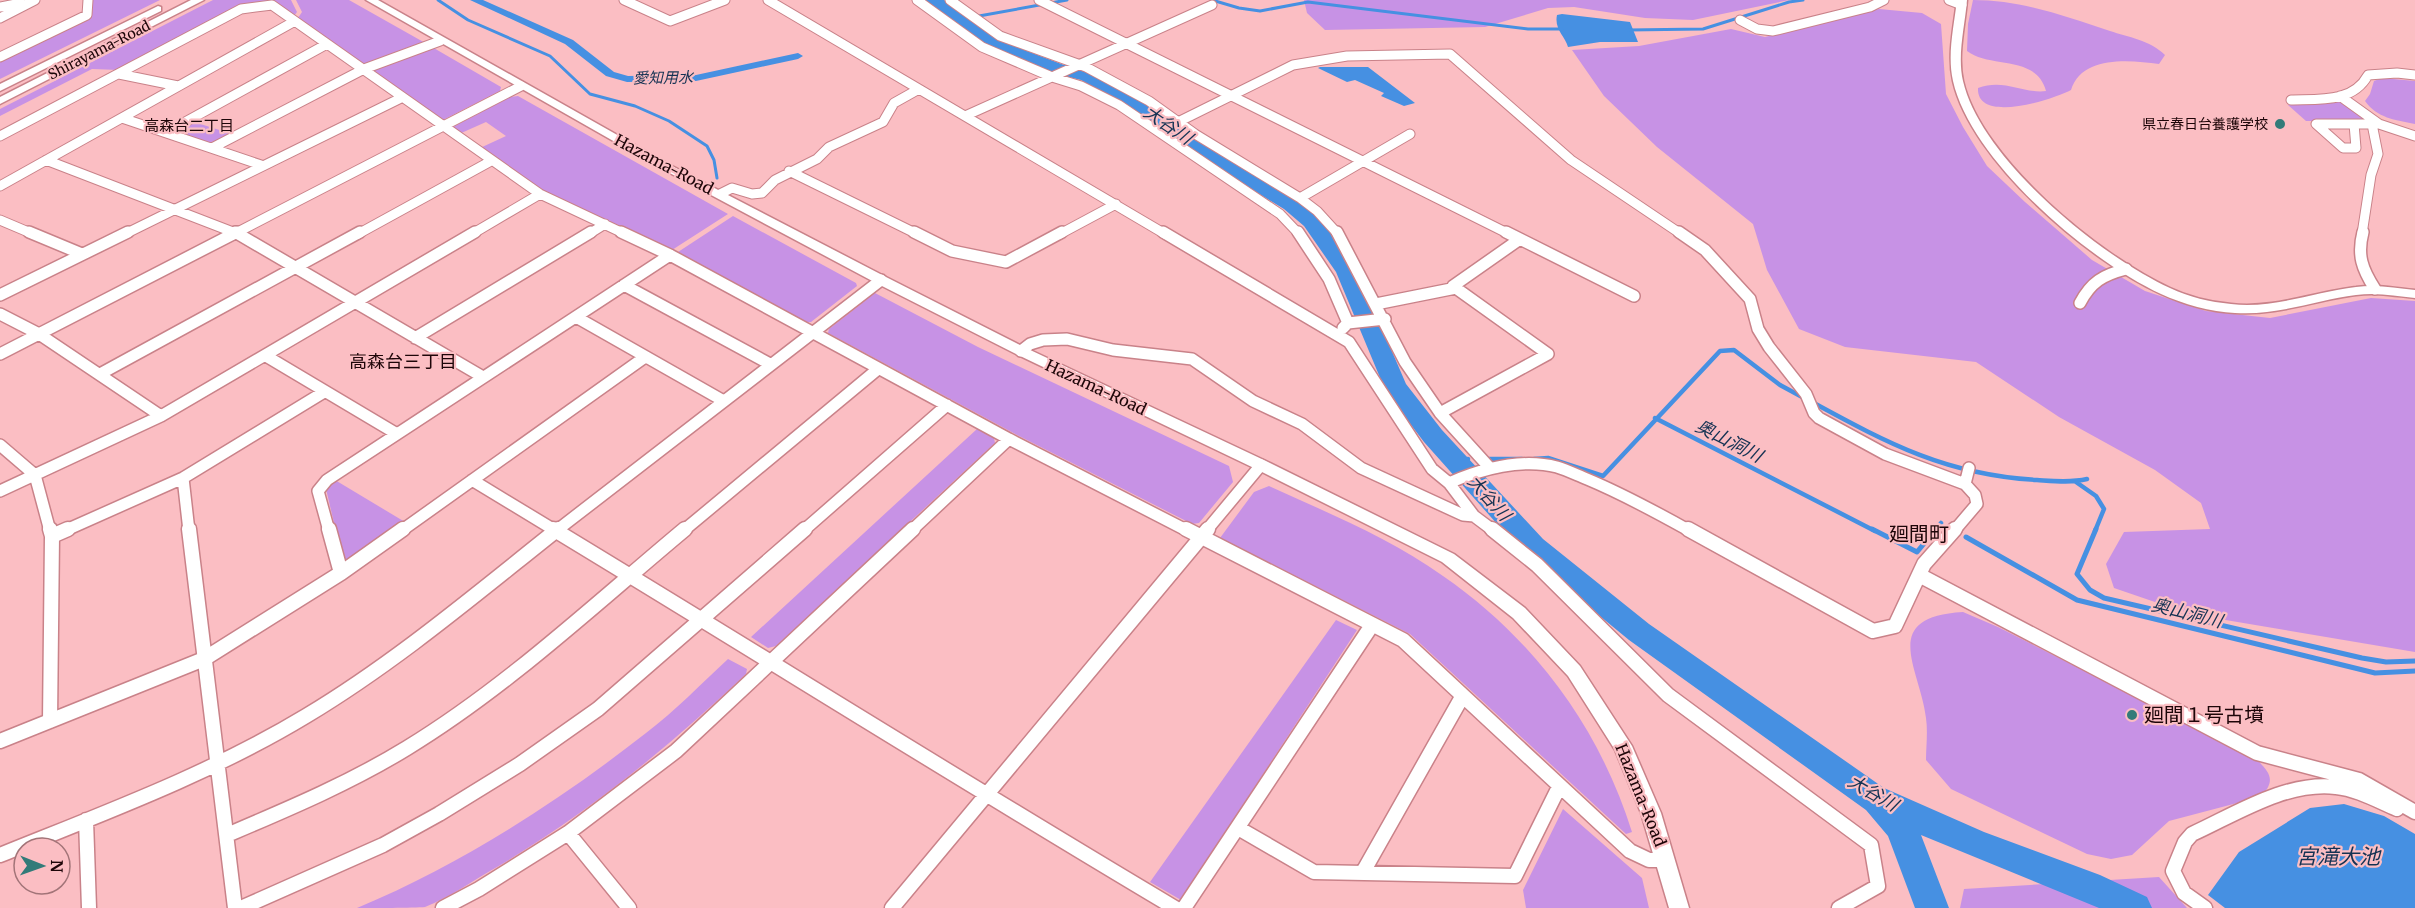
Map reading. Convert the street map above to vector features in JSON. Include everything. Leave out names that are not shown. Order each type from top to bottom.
[{"type":"street","points":[[0,7],[36,0]]},
{"type":"street","points":[[0,18],[36,0]]},
{"type":"street","points":[[0,57],[87,15],[88,0]]},
{"type":"street","name":"Shirayama-Road","points":[[0,88],[176,0]]},
{"type":"street","name":"Shirayama-Road","points":[[0,100],[199,0]]},
{"type":"street","name":"Hazama-Road","points":[[371,0],[521,86],[881,280],[1021,351],[1261,465],[1448,558],[1519,613],[1574,671],[1623,746],[1651,813],[1680,908]]},
{"type":"street","points":[[624,0],[670,21],[725,0]]},
{"type":"street","points":[[768,0],[1349,342],[1432,469],[1453,481],[1474,516],[1537,565],[1668,695],[1871,845],[1878,886],[1839,908]]},
{"type":"street","points":[[917,0],[982,47],[1081,86],[1119,105],[1281,214],[1297,229],[1317,256],[1348,323]]},
{"type":"street","points":[[1040,0],[1125,45],[1634,296]]},
{"type":"street","points":[[1740,20],[1757,29],[1773,31],[1870,7],[1884,0]]},
{"type":"street","points":[[1949,0],[1962,3],[1956,66],[1958,82],[1983,135],[1994,152],[2066,225],[2126,269],[2165,291],[2187,299],[2232,309],[2286,307],[2341,294],[2375,289],[2415,294]]},
{"type":"street","points":[[958,3],[1000,36],[1080,65],[1149,101],[1180,121],[1195,134],[1300,198],[1317,211],[1340,236],[1405,362],[1440,413],[1489,467]]},
{"type":"street","points":[[0,136],[241,9],[272,5],[540,194],[670,255],[1009,440],[1403,640],[1559,788],[1630,851],[1649,860],[1667,860]]},
{"type":"street","points":[[965,116],[1212,5]]},
{"type":"street","points":[[0,186],[295,21]]},
{"type":"street","points":[[212,147],[364,69],[440,40]]},
{"type":"street","points":[[167,132],[327,44]]},
{"type":"street","points":[[1180,121],[1293,65],[1347,56],[1450,54],[1571,160],[1704,250],[1750,299],[1758,329],[1810,401],[1814,413],[1819,418],[1885,454],[1967,475],[1977,504],[1924,564],[1895,626],[1873,631],[1600,483],[1546,465],[1489,467],[1453,481]]},
{"type":"street","points":[[2291,100],[2351,93],[2366,82],[2368,75],[2397,73],[2415,75]]},
{"type":"street","points":[[119,74],[178,86]]},
{"type":"street","points":[[0,354],[521,86]]},
{"type":"street","points":[[720,194],[732,188],[758,194],[789,171],[818,159],[829,147],[883,122],[894,103],[919,89]]},
{"type":"street","points":[[2340,96],[2376,124],[2378,154],[2371,175],[2359,247],[2362,269],[2375,289]]},
{"type":"street","points":[[0,294],[401,98]]},
{"type":"street","points":[[122,118],[261,165]]},
{"type":"street","points":[[2354,124],[2376,124],[2415,136]]},
{"type":"street","points":[[1300,198],[1410,134]]},
{"type":"street","points":[[46,160],[235,232],[483,377]]},
{"type":"street","points":[[100,374],[491,161]]},
{"type":"street","points":[[789,171],[952,250],[1006,262],[1116,204]]},
{"type":"street","points":[[0,491],[161,416],[540,194]]},
{"type":"street","points":[[0,220],[82,254]]},
{"type":"street","points":[[416,338],[605,224]]},
{"type":"street","points":[[1440,413],[1548,354],[1453,286],[1520,239]]},
{"type":"street","points":[[341,573],[318,491],[327,480],[670,255]]},
{"type":"street","points":[[2080,303],[2090,283],[2100,275],[2126,269]]},
{"type":"street","points":[[0,855],[219,762],[304,717],[363,680],[416,641],[722,400],[881,280]]},
{"type":"street","points":[[624,285],[770,364]]},
{"type":"street","points":[[1376,304],[1456,288]]},
{"type":"street","points":[[0,314],[39,334],[161,416]]},
{"type":"street","points":[[576,317],[722,400]]},
{"type":"street","points":[[1337,334],[1348,323],[1384,319]]},
{"type":"street","points":[[1021,351],[1030,344],[1043,340],[1067,339],[1113,350],[1186,357],[1253,401],[1302,424],[1361,468],[1463,515],[1474,516]]},
{"type":"street","points":[[266,356],[397,434]]},
{"type":"street","points":[[0,741],[204,658],[341,573],[645,357]]},
{"type":"street","points":[[227,835],[312,798],[395,755],[497,686],[878,369]]},
{"type":"street","points":[[52,536],[183,478],[324,392]]},
{"type":"street","points":[[241,908],[381,846],[467,799],[538,754],[598,709],[947,405]]},
{"type":"street","points":[[443,908],[479,889],[568,833],[676,751],[1009,440]]},
{"type":"street","points":[[0,445],[35,475],[52,536],[50,721]]},
{"type":"street","points":[[892,908],[1261,465]]},
{"type":"street","points":[[183,478],[236,908]]},
{"type":"street","points":[[472,480],[772,662],[985,795],[1175,908]]},
{"type":"street","points":[[1919,575],[2257,753],[2359,780],[2415,812]]},
{"type":"street","points":[[1184,908],[1372,625]]},
{"type":"street","points":[[1363,872],[1462,697]]},
{"type":"street","points":[[2205,908],[2184,893],[2172,871],[2184,842],[2192,834],[2295,789],[2335,787],[2415,816]]},
{"type":"street","points":[[1238,828],[1314,872],[1515,876],[1559,788]]},
{"type":"street","points":[[86,820],[89,908]]},
{"type":"street","points":[[568,833],[629,908]]},
{"type":"shaded area","points":[[93,0],[160,0],[0,79],[0,59],[92,14]]},
{"type":"shaded area","points":[[213,0],[291,0],[297,12],[294,16],[278,3],[243,6],[119,70],[92,69],[0,116],[0,109]]},
{"type":"shaded area","points":[[296,0],[349,0],[427,44],[364,65],[298,18],[302,12]]},
{"type":"shaded area","points":[[1304,0],[1789,0],[1693,20],[1645,18],[1574,7],[1548,8],[1485,27],[1325,30],[1307,13]]},
{"type":"shaded area","points":[[1973,0],[2026,6],[2060,15],[2139,40],[2165,55],[2159,64],[2121,61],[2096,65],[2077,79],[2071,90],[2049,99],[2017,106],[1989,105],[1981,99],[1978,88],[1987,85],[2005,85],[2046,91],[2041,79],[2033,72],[2023,67],[1988,60],[1967,51],[1968,24]]},
{"type":"shaded area","points":[[1879,9],[1922,13],[1941,24],[1946,94],[1987,166],[2092,260],[2145,291],[2206,311],[2270,318],[2371,298],[2415,301],[2415,652],[2190,614],[2114,588],[2106,564],[2124,532],[2210,529],[2201,503],[2155,470],[2059,417],[1976,362],[1845,347],[1799,329],[1767,270],[1753,224],[1657,147],[1604,96],[1572,50],[1639,46],[1731,29],[1765,37]]},
{"type":"shaded area","points":[[432,47],[501,87],[500,91],[441,121],[372,71],[374,68]]},
{"type":"shaded area","points":[[2382,78],[2415,81],[2415,124],[2381,115],[2365,101],[2374,81]]},
{"type":"shaded area","points":[[518,96],[728,214],[672,250],[544,191],[480,148],[506,136],[486,122],[459,134],[451,128],[510,97]]},
{"type":"shaded area","points":[[2336,100],[2359,113],[2365,121],[2306,121],[2288,105]]},
{"type":"shaded area","points":[[191,121],[232,134],[216,141],[204,142],[175,132]]},
{"type":"shaded area","points":[[733,216],[856,283],[857,286],[811,322],[805,322],[678,252]]},
{"type":"shaded area","points":[[875,293],[978,347],[1229,466],[1233,482],[1199,523],[1192,524],[1019,436],[828,333],[829,329]]},
{"type":"shaded area","points":[[977,429],[994,438],[995,443],[776,646],[768,648],[751,637]]},
{"type":"shaded area","points":[[335,480],[405,522],[351,560],[343,561],[326,489]]},
{"type":"shaded area","points":[[1269,486],[1358,527],[1423,562],[1476,601],[1506,628],[1534,657],[1582,721],[1618,793],[1632,832],[1626,834],[1410,634],[1220,538],[1254,492]]},
{"type":"shaded area","points":[[1963,612],[1998,627],[2255,758],[2268,772],[2270,781],[2268,786],[2260,797],[2169,821],[2132,855],[2111,859],[2087,854],[1951,789],[1926,760],[1926,718],[1910,648],[1912,635],[1921,624],[1937,616]]},
{"type":"shaded area","points":[[1336,620],[1357,630],[1181,900],[1150,882]]},
{"type":"shaded area","points":[[728,659],[747,669],[746,674],[627,778],[531,846],[462,888],[425,907],[357,908],[471,852],[543,807],[613,759],[657,725]]},
{"type":"shaded area","points":[[1563,809],[1642,878],[1649,908],[1526,908],[1523,890]]},
{"type":"shaded area","points":[[2159,877],[2187,908],[1960,908],[1964,889]]},
{"type":"water","points":[[1557,15],[1630,22],[1638,42],[1600,42],[1568,47],[1556,20]]},
{"type":"water","points":[[1368,67],[1415,103],[1404,106],[1381,96],[1384,93],[1355,80],[1347,82],[1318,68]]},
{"type":"water","name":"宮滝大池","points":[[2344,804],[2384,816],[2415,834],[2415,908],[2225,908],[2208,895],[2239,852],[2310,808]]},
{"type":"waterway","points":[[438,0],[468,20],[550,56],[590,94],[635,106],[669,121],[707,146],[714,160],[717,178]]},
{"type":"waterway","name":"愛知用水","points":[[475,0],[569,42],[610,74],[627,79],[696,78],[798,56]]},
{"type":"waterway","name":"大谷川","points":[[933,0],[995,45],[1058,69],[1087,76],[1146,109],[1193,145],[1291,205],[1311,222],[1327,241],[1347,272],[1395,386],[1433,436],[1533,546],[1639,632],[1873,798],[1973,843],[2088,886],[2135,908]]},
{"type":"waterway","points":[[979,16],[1067,0]]},
{"type":"waterway","points":[[1212,0],[1260,11],[1308,2],[1528,29],[1562,29]]},
{"type":"waterway","points":[[1628,30],[1703,29],[1789,2],[1803,0]]},
{"type":"waterway","points":[[1657,419],[1720,351],[1734,350],[1780,385],[1804,398]]},
{"type":"waterway","points":[[1812,402],[1893,444],[1975,472],[2037,480],[2087,479]]},
{"type":"waterway","points":[[1534,459],[1548,458],[1603,476],[1657,419]]},
{"type":"waterway","name":"奥山洞川","points":[[1657,419],[1875,531]]},
{"type":"waterway","points":[[1455,460],[1468,459]]},
{"type":"waterway","points":[[1487,459],[1522,459]]},
{"type":"waterway","points":[[2076,482],[2096,496],[2104,509],[2095,531]]},
{"type":"waterway","name":"奥山洞川","points":[[1935,531],[1941,523]]},
{"type":"waterway","name":"奥山洞川","points":[[1872,529],[1917,552],[1936,529]]},
{"type":"waterway","points":[[2096,529],[2077,574],[2090,590],[2104,598],[2362,658],[2386,662],[2415,661]]},
{"type":"waterway","name":"奥山洞川","points":[[1966,537],[2077,600],[2375,673],[2415,671]]},
{"type":"waterway","points":[[1880,805],[1901,827],[1932,908]]},
{"type":"place","name":"県立春日台養護学校","points":[[2280,124]]},
{"type":"place","name":"廻間１号古墳","points":[[2132,715]]},
{"type":"district","name":"高森台二丁目","points":[[189,126]]},
{"type":"district","name":"高森台三丁目","points":[[403,362]]},
{"type":"district","name":"廻間町","points":[[1919,534]]}]
